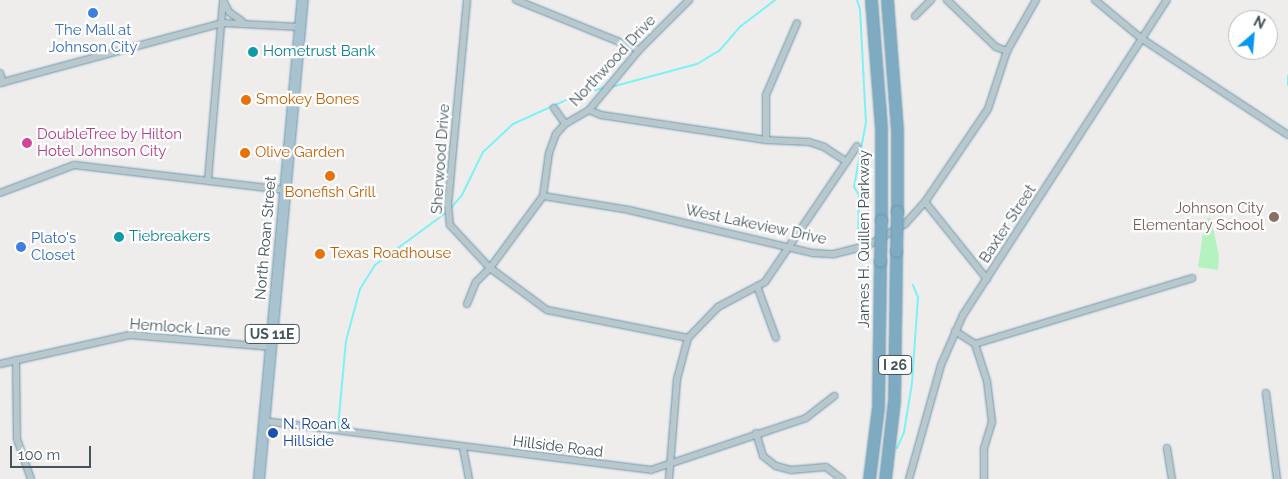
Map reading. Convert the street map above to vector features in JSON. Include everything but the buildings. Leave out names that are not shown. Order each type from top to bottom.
[{"type":"highway","name":"James H. Quillen Parkway","points":[[869,479],[878,407],[881,220],[880,117],[871,0]]},
{"type":"highway","name":"James H. Quillen Parkway","points":[[885,479],[894,400],[897,211],[896,98],[887,0]]},
{"type":"main road","name":"North Roan Street","points":[[259,479],[303,0]]},
{"type":"street","points":[[223,0],[229,12],[243,22]]},
{"type":"street","points":[[208,180],[223,23],[223,0]]},
{"type":"street","name":"Sherwood Drive","points":[[467,0],[447,216],[455,233],[490,268],[547,310],[688,338]]},
{"type":"street","points":[[516,0],[639,50]]},
{"type":"street","name":"Northwood Drive","points":[[467,304],[476,282],[490,268],[543,196],[552,142],[566,124],[589,110],[639,50],[689,0]]},
{"type":"street","points":[[915,16],[931,0]]},
{"type":"street","points":[[947,0],[996,47],[1007,51]]},
{"type":"street","name":"West Lakeview Drive","points":[[543,196],[629,210],[787,248],[824,254],[867,246],[905,224],[925,202],[988,109],[1007,51],[1036,0]]},
{"type":"street","points":[[1096,0],[1142,39],[1288,135]]},
{"type":"street","name":"Baxter Street","points":[[909,479],[941,365],[955,331],[1167,0]]},
{"type":"street","points":[[0,73],[1,83],[223,23],[243,22],[300,28]]},
{"type":"street","points":[[766,140],[766,95],[797,23]]},
{"type":"street","points":[[554,108],[566,124]]},
{"type":"street","points":[[589,110],[601,115],[766,140],[817,144],[847,162]]},
{"type":"street","points":[[669,479],[677,379],[688,338],[718,307],[765,282],[857,146]]},
{"type":"street","points":[[0,193],[74,165],[285,190]]},
{"type":"street","points":[[925,202],[987,279]]},
{"type":"street","points":[[975,344],[1192,278]]},
{"type":"street","points":[[757,286],[776,338]]},
{"type":"street","points":[[955,331],[975,344],[986,381],[992,422],[984,449],[984,479]]},
{"type":"street","name":"Hemlock Lane","points":[[0,364],[130,335],[271,347]]},
{"type":"street","points":[[16,360],[17,439],[31,479]]},
{"type":"street","points":[[1266,393],[1277,479]]},
{"type":"street","name":"Hillside Road","points":[[264,421],[463,448],[651,470],[756,433],[806,418],[834,396]]},
{"type":"street","points":[[756,433],[763,456],[776,466],[791,470],[810,466],[826,467],[842,479]]},
{"type":"street","points":[[463,448],[469,479]]},
{"type":"street","points":[[1167,448],[1172,479]]},
{"type":"green space","points":[[1211,218],[1219,256],[1218,270],[1198,267],[1205,219]]},
{"type":"waterway","points":[[611,87],[697,64],[719,51],[741,26],[775,0]]},
{"type":"waterway","points":[[857,0],[860,9],[866,122],[854,187],[859,195],[858,241]]},
{"type":"waterway","points":[[1288,76],[1288,85]]},
{"type":"waterway","points":[[450,209],[462,195],[483,152],[513,124],[577,95],[604,88]]},
{"type":"waterway","points":[[338,427],[346,341],[360,289],[375,265],[447,212]]},
{"type":"waterway","points":[[897,448],[904,432],[912,383],[918,297],[913,285]]},
{"type":"place","name":"The Mall at Johnson City","points":[[93,13]]},
{"type":"place","name":"Hometrust Bank","points":[[253,52]]},
{"type":"place","name":"Smokey Bones","points":[[246,100]]},
{"type":"place","name":"DoubleTree by Hilton Hotel Johnson City","points":[[27,143]]},
{"type":"place","name":"Olive Garden","points":[[245,153]]},
{"type":"place","name":"Bonefish Grill","points":[[330,176]]},
{"type":"place","name":"Johnson City Elementary School","points":[[1274,217]]},
{"type":"place","name":"Tiebreakers","points":[[119,237]]},
{"type":"place","name":"Plato's Closet","points":[[21,247]]},
{"type":"place","name":"Texas Roadhouse","points":[[320,254]]},
{"type":"place","name":"N. Roan & Hillside","points":[[273,433]]}]
